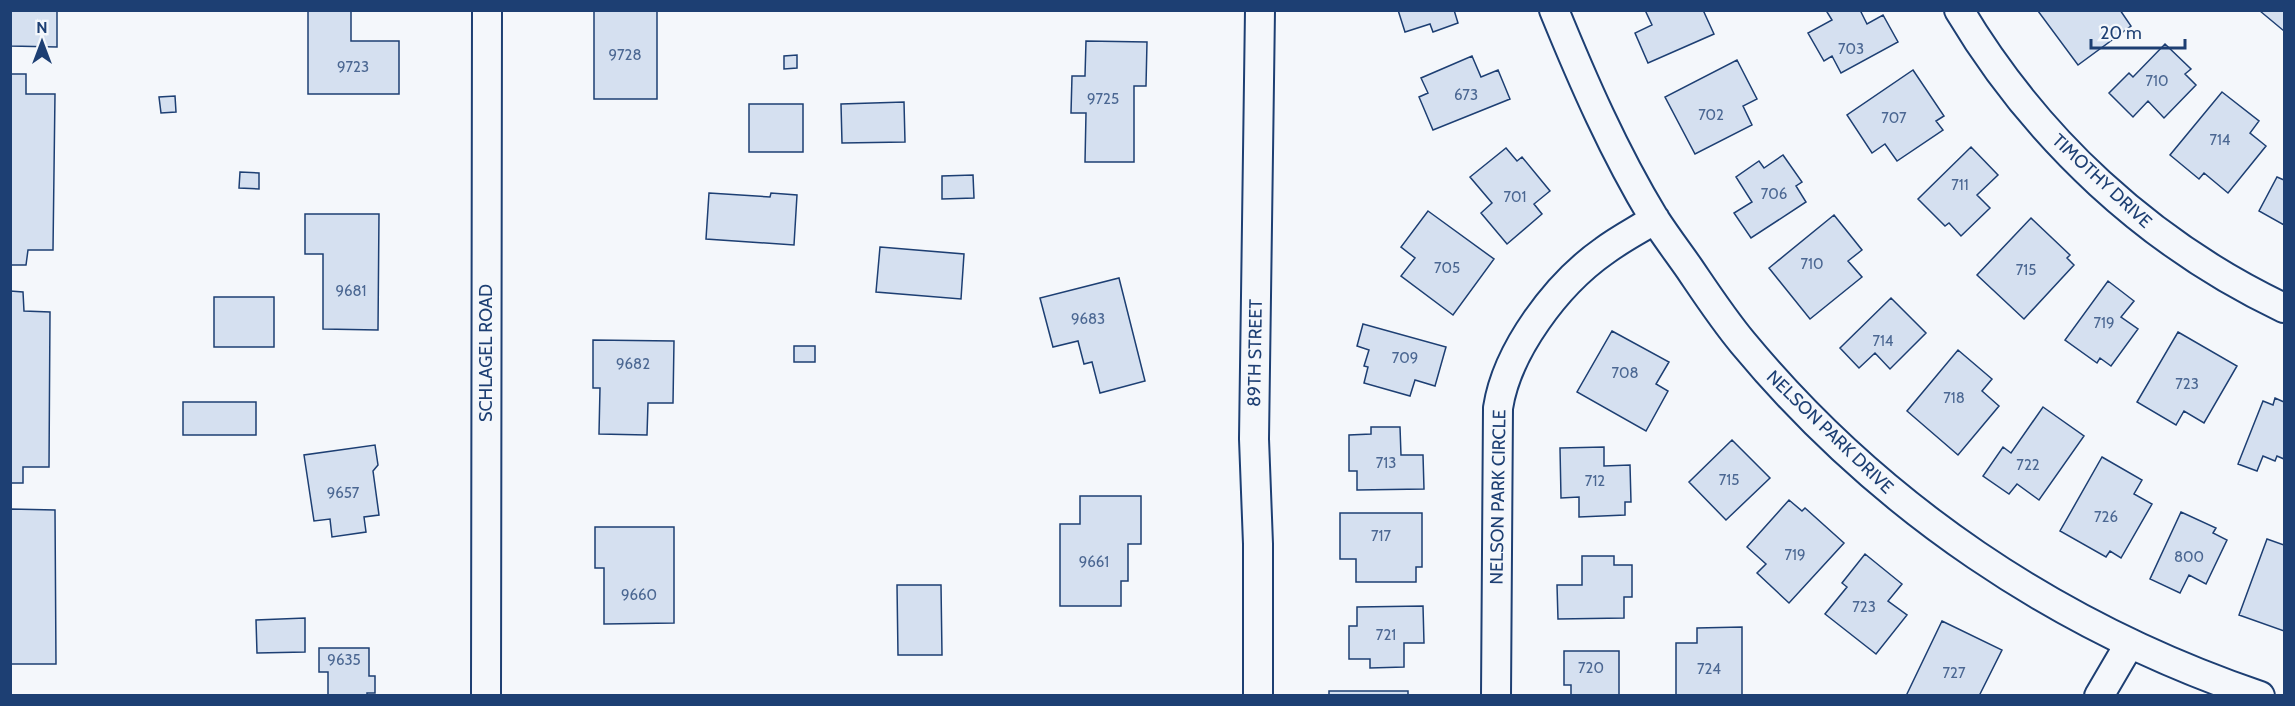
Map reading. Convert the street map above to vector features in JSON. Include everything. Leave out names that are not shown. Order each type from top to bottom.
[{"type":"street","name":"SCHLAGEL ROAD","points":[[486,696],[487,10]]},
{"type":"street","name":"89TH STREET","points":[[1258,696],[1258,544],[1254,439],[1260,10]]},
{"type":"street","name":"NELSON PARK DRIVE","points":[[1554,10],[1596,109],[1655,219],[1742,341],[1803,410],[1839,446],[1902,501],[1965,548],[2048,600],[2130,643],[2259,696]]},
{"type":"street","name":"TIMOTHY DRIVE","points":[[1959,10],[2004,79],[2038,120],[2107,191],[2189,254],[2284,308]]},
{"type":"street","name":"NELSON PARK CIRCLE","points":[[1496,696],[1498,408],[1503,382],[1535,325],[1570,280],[1603,251],[1655,219]]},
{"type":"street","points":[[2099,696],[2130,643]]},
{"type":"building","points":[[10,10],[57,10],[57,47],[10,46]]},
{"type":"building","points":[[308,10],[351,10],[351,41],[399,41],[399,94],[308,94]]},
{"type":"building","points":[[594,10],[657,10],[657,99],[594,99]]},
{"type":"building","points":[[1398,10],[1454,10],[1458,23],[1433,32],[1430,24],[1405,32]]},
{"type":"building","points":[[1645,10],[1703,10],[1714,34],[1648,63],[1635,33],[1652,25]]},
{"type":"building","points":[[1830,10],[1860,10],[1867,24],[1883,15],[1898,42],[1841,73],[1832,56],[1824,61],[1808,33],[1832,20],[1827,12]]},
{"type":"building","points":[[2120,10],[2131,26],[2078,65],[2038,11]]},
{"type":"building","points":[[2260,10],[2284,10],[2284,31],[2260,11]]},
{"type":"building","points":[[1086,41],[1147,42],[1146,86],[1134,86],[1134,162],[1085,162],[1086,113],[1071,113],[1072,76],[1085,76]]},
{"type":"building","points":[[2165,44],[2191,69],[2185,74],[2196,85],[2164,118],[2148,101],[2133,117],[2109,93],[2129,73],[2133,77]]},
{"type":"building","points":[[797,55],[797,68],[784,69],[784,56]]},
{"type":"building","points":[[1472,56],[1481,77],[1498,70],[1510,99],[1433,130],[1419,97],[1428,93],[1421,78]]},
{"type":"building","points":[[1737,60],[1757,99],[1743,106],[1752,125],[1695,154],[1665,97]]},
{"type":"building","points":[[1913,70],[1944,116],[1936,121],[1943,130],[1897,161],[1885,144],[1872,153],[1847,115]]},
{"type":"building","points":[[10,74],[26,74],[26,94],[55,94],[53,250],[28,250],[26,265],[10,265]]},
{"type":"building","points":[[2222,92],[2259,121],[2250,133],[2266,146],[2228,193],[2204,173],[2199,179],[2170,155]]},
{"type":"building","points":[[175,96],[176,112],[161,113],[159,97]]},
{"type":"building","points":[[904,102],[905,142],[842,143],[841,104]]},
{"type":"building","points":[[749,104],[803,104],[803,152],[749,152]]},
{"type":"building","points":[[1971,147],[1998,175],[1977,195],[1990,208],[1961,236],[1949,223],[1945,226],[1918,199]]},
{"type":"building","points":[[1506,148],[1517,161],[1522,157],[1550,191],[1534,204],[1542,214],[1507,244],[1481,213],[1492,203],[1470,177]]},
{"type":"building","points":[[1783,155],[1802,182],[1796,186],[1806,202],[1751,238],[1734,213],[1752,202],[1736,177],[1759,161],[1764,168]]},
{"type":"building","points":[[240,172],[259,173],[259,189],[239,188]]},
{"type":"building","points":[[973,175],[974,198],[942,199],[942,176]]},
{"type":"building","points":[[2277,177],[2284,180],[2284,225],[2259,211]]},
{"type":"building","points":[[709,193],[770,197],[771,193],[797,195],[794,245],[706,239]]},
{"type":"building","points":[[1428,211],[1494,259],[1453,315],[1401,276],[1415,258],[1401,247]]},
{"type":"building","points":[[305,214],[379,214],[378,330],[323,329],[323,254],[305,254]]},
{"type":"building","points":[[1834,215],[1862,250],[1848,261],[1862,277],[1810,319],[1769,268]]},
{"type":"building","points":[[2031,218],[2070,255],[2067,258],[2074,265],[2024,319],[1977,275]]},
{"type":"building","points":[[880,247],[964,254],[961,299],[876,292]]},
{"type":"building","points":[[1119,278],[1145,381],[1100,393],[1092,362],[1084,364],[1078,341],[1053,347],[1040,298]]},
{"type":"building","points":[[2108,281],[2134,301],[2121,317],[2138,329],[2111,366],[2100,358],[2097,363],[2065,340]]},
{"type":"building","points":[[10,291],[23,292],[24,311],[50,312],[49,467],[23,467],[23,483],[10,483]]},
{"type":"building","points":[[214,297],[274,297],[274,347],[214,347]]},
{"type":"building","points":[[1891,298],[1926,333],[1890,369],[1875,353],[1859,368],[1840,348]]},
{"type":"building","points":[[1363,324],[1446,347],[1435,386],[1415,380],[1410,396],[1364,383],[1368,367],[1364,366],[1369,350],[1357,346]]},
{"type":"building","points":[[1612,331],[1669,362],[1656,384],[1668,391],[1646,431],[1577,392]]},
{"type":"building","points":[[2178,332],[2237,366],[2204,423],[2184,411],[2176,425],[2137,402]]},
{"type":"building","points":[[593,340],[674,341],[673,403],[648,403],[647,435],[599,434],[600,388],[593,388]]},
{"type":"building","points":[[794,346],[815,346],[815,362],[794,362]]},
{"type":"building","points":[[1958,350],[1992,379],[1982,391],[1999,406],[1958,455],[1907,411]]},
{"type":"building","points":[[2275,398],[2284,402],[2284,459],[2277,456],[2275,461],[2263,456],[2257,471],[2238,464],[2263,401],[2273,405]]},
{"type":"building","points":[[183,402],[256,402],[256,435],[183,435]]},
{"type":"building","points":[[2043,407],[2084,436],[2039,500],[2017,484],[2009,494],[1983,476],[2003,447],[2011,453]]},
{"type":"building","points":[[1371,427],[1400,427],[1401,455],[1423,455],[1424,489],[1357,490],[1357,471],[1349,471],[1349,435],[1371,434]]},
{"type":"building","points":[[1732,440],[1770,478],[1726,520],[1689,482]]},
{"type":"building","points":[[375,445],[378,465],[373,471],[379,515],[364,517],[366,532],[332,537],[330,519],[314,521],[304,455]]},
{"type":"building","points":[[1604,447],[1604,466],[1630,465],[1631,502],[1625,502],[1625,515],[1579,517],[1579,497],[1561,498],[1560,448]]},
{"type":"building","points":[[2102,457],[2142,480],[2134,494],[2152,504],[2121,558],[2110,551],[2106,557],[2060,531]]},
{"type":"building","points":[[1080,496],[1141,496],[1141,544],[1128,544],[1128,581],[1121,581],[1121,606],[1060,606],[1060,524],[1080,524]]},
{"type":"building","points":[[1789,500],[1802,511],[1805,508],[1844,543],[1789,603],[1757,573],[1766,564],[1747,547]]},
{"type":"building","points":[[10,509],[55,510],[56,664],[10,664]]},
{"type":"building","points":[[2181,512],[2216,528],[2213,533],[2227,540],[2206,584],[2189,575],[2180,593],[2150,579]]},
{"type":"building","points":[[1340,513],[1422,513],[1422,567],[1416,567],[1416,582],[1356,582],[1356,559],[1340,559]]},
{"type":"building","points":[[595,527],[674,527],[674,623],[604,624],[604,568],[595,568]]},
{"type":"building","points":[[2267,539],[2284,545],[2284,631],[2239,615]]},
{"type":"building","points":[[1865,554],[1902,584],[1888,601],[1907,615],[1876,654],[1825,614],[1847,587],[1842,583]]},
{"type":"building","points":[[1582,556],[1614,556],[1614,565],[1632,565],[1632,597],[1624,597],[1624,618],[1558,619],[1557,585],[1582,585]]},
{"type":"building","points":[[897,585],[941,585],[942,655],[898,655]]},
{"type":"building","points":[[1423,606],[1424,643],[1404,643],[1404,667],[1370,668],[1370,659],[1349,659],[1349,626],[1357,626],[1357,607]]},
{"type":"building","points":[[305,618],[305,652],[257,653],[256,620]]},
{"type":"building","points":[[1942,621],[2002,650],[1979,696],[1906,696]]},
{"type":"building","points":[[1742,627],[1742,696],[1676,696],[1676,643],[1697,643],[1697,628]]},
{"type":"building","points":[[319,648],[369,648],[369,676],[375,676],[375,693],[367,693],[367,696],[328,696],[328,672],[319,672]]},
{"type":"building","points":[[1564,651],[1619,651],[1619,696],[1571,696],[1571,685],[1564,685]]},
{"type":"building","points":[[1329,691],[1408,691],[1408,696],[1329,696]]}]
